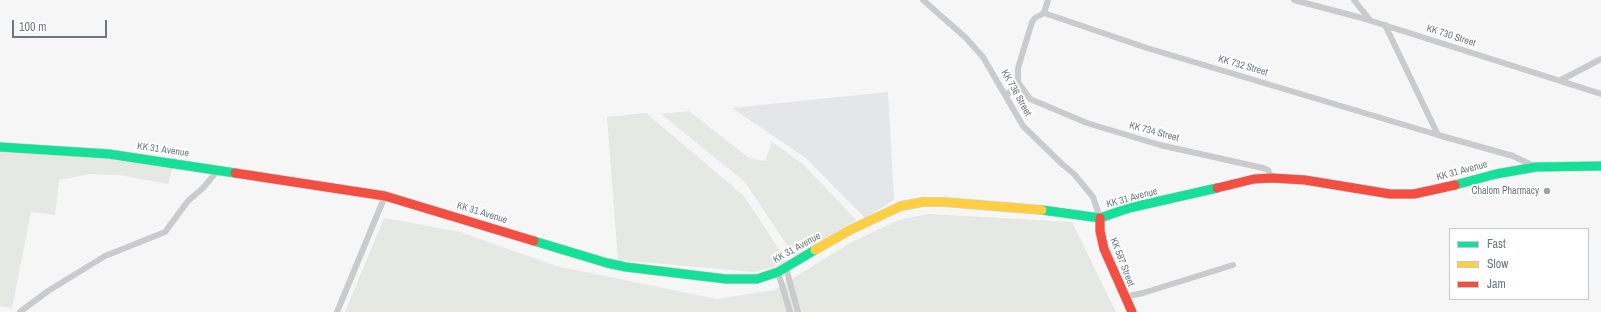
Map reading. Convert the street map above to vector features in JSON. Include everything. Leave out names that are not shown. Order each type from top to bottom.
[{"type":"main road","name":"KK 31 Avenue","points":[[0,147],[109,154],[385,196],[626,267],[726,279],[756,279],[782,270],[850,230],[879,216],[901,206],[923,202],[944,202],[1011,209],[1057,211],[1100,218],[1129,208],[1254,179],[1272,178],[1305,180],[1390,194],[1414,194],[1441,189],[1496,174],[1536,167],[1601,166]]},
{"type":"main road","name":"KK 587 Street","points":[[1100,218],[1100,231],[1104,248],[1124,297],[1132,312]]},
{"type":"street","name":"KK 736 Street","points":[[923,0],[965,37],[983,57],[1026,130],[1074,174],[1093,197],[1100,218]]},
{"type":"street","points":[[1006,96],[1018,82],[1018,68],[1029,29],[1036,18],[1044,13],[1048,0]]},
{"type":"street","name":"KK 730 Street","points":[[1294,0],[1370,20],[1601,94]]},
{"type":"street","points":[[1354,0],[1370,20]]},
{"type":"street","name":"KK 732 Street","points":[[1044,13],[1147,48],[1513,156],[1536,167]]},
{"type":"street","points":[[1385,25],[1438,135]]},
{"type":"street","points":[[1561,80],[1601,59]]},
{"type":"street","name":"KK 734 Street","points":[[1018,82],[1030,99],[1057,112],[1160,145],[1264,168],[1268,170],[1272,178]]},
{"type":"street","points":[[20,312],[48,291],[105,256],[165,232],[184,207],[218,170]]},
{"type":"street","points":[[337,312],[385,196]]},
{"type":"street","points":[[1124,297],[1143,293],[1233,265]]},
{"type":"street","points":[[782,270],[790,312]]},
{"type":"street","points":[[782,270],[798,312]]},
{"type":"shaded area","points":[[888,92],[894,200],[865,218],[806,158],[732,108]]},
{"type":"shaded area","points":[[689,111],[749,158],[765,161],[772,142],[804,165],[856,220],[795,257],[745,182],[661,114]]},
{"type":"shaded area","points":[[646,113],[744,196],[788,263],[754,272],[618,260],[607,117]]},
{"type":"shaded area","points":[[0,150],[92,154],[174,164],[168,184],[120,175],[90,174],[59,180],[55,215],[31,212],[12,308],[0,306]]},
{"type":"shaded area","points":[[928,214],[1072,222],[1116,312],[345,312],[384,218],[460,232],[556,266],[717,299],[774,290],[850,243],[899,220]]},
{"type":"traffic: fast","points":[[0,147],[109,154],[235,173]]},
{"type":"traffic: fast","points":[[1455,185],[1496,174],[1536,167],[1601,166]]},
{"type":"traffic: fast","points":[[1042,210],[1100,218],[1129,208],[1217,188]]},
{"type":"traffic: fast","points":[[534,241],[607,263],[626,267],[726,279],[757,279],[778,272],[815,250]]},
{"type":"traffic: slow","points":[[815,250],[850,230],[901,206],[923,202],[944,202],[1042,210]]},
{"type":"traffic: jam","points":[[235,173],[385,196],[534,241]]},
{"type":"traffic: jam","points":[[1217,188],[1254,179],[1272,178],[1305,180],[1390,194],[1414,194],[1455,185]]},
{"type":"traffic: jam","points":[[1100,218],[1100,231],[1104,249],[1132,312]]},
{"type":"place","name":"Chalom Pharmacy","points":[[1547,191]]}]
